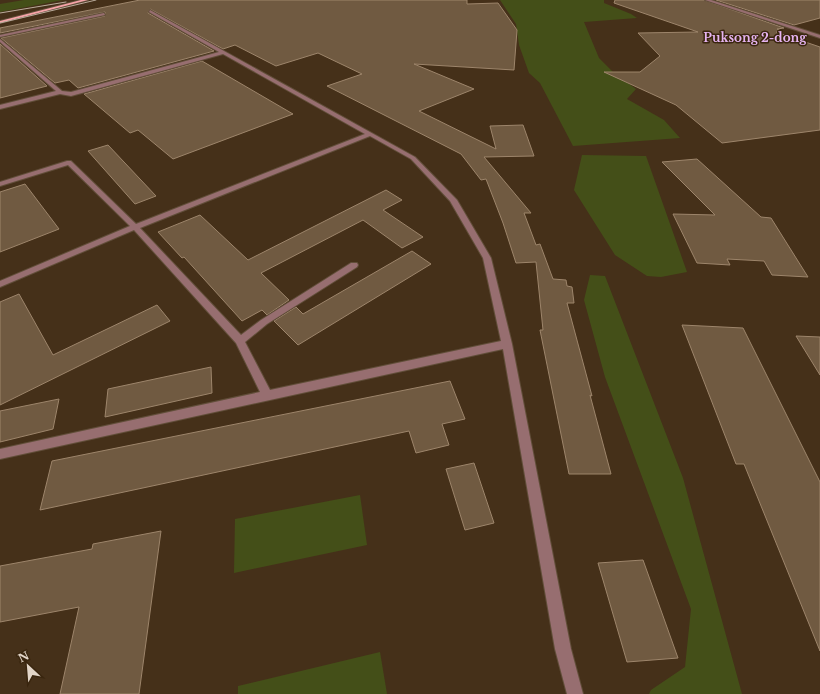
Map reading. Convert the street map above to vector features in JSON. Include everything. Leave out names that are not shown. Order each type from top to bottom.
[{"type":"main road","points":[[0,17],[86,0]]},
{"type":"main road","points":[[0,22],[86,0]]},
{"type":"main road","points":[[15,13],[29,11]]},
{"type":"street","points":[[707,0],[820,37]]},
{"type":"street","points":[[150,12],[412,158],[453,200],[487,258],[507,344],[563,649],[575,694]]},
{"type":"street","points":[[0,36],[104,14]]},
{"type":"street","points":[[0,40],[60,92]]},
{"type":"street","points":[[0,107],[60,92],[71,94],[86,91],[223,52]]},
{"type":"street","points":[[0,284],[135,227],[370,134]]},
{"type":"street","points":[[0,184],[69,162],[135,227],[240,341],[267,394]]},
{"type":"street","points":[[240,341],[264,322],[354,265]]},
{"type":"street","points":[[0,454],[267,394],[507,344]]},
{"type":"green space","points":[[24,0],[63,0],[0,12],[0,4]]},
{"type":"green space","points":[[500,0],[604,0],[604,3],[637,18],[584,22],[599,58],[613,72],[636,89],[627,99],[664,120],[680,138],[573,146],[540,83],[529,73],[519,45],[516,24]]},
{"type":"green space","points":[[582,155],[646,156],[687,272],[661,277],[647,276],[615,255],[574,190]]},
{"type":"green space","points":[[590,275],[605,276],[683,478],[742,694],[649,694],[651,690],[685,667],[691,609],[605,377],[584,300]]},
{"type":"green space","points":[[360,495],[367,545],[234,573],[235,519]]},
{"type":"green space","points":[[380,652],[387,694],[238,694],[238,686]]},
{"type":"building","points":[[140,0],[467,0],[467,4],[498,3],[517,30],[514,70],[414,64],[474,89],[419,111],[496,149],[490,126],[523,125],[534,156],[484,157],[531,213],[524,213],[536,245],[540,244],[553,279],[566,280],[567,286],[572,287],[574,303],[567,303],[611,474],[569,474],[540,330],[543,330],[536,262],[516,263],[503,223],[486,179],[481,180],[461,154],[327,86],[362,74],[318,53],[276,66],[235,45],[223,49],[150,9],[148,13],[214,51],[78,88],[69,80],[55,83],[1,38],[105,16],[105,12],[0,33],[0,28]]},
{"type":"building","points":[[615,0],[704,0],[784,28],[777,29],[781,31],[776,32],[820,47],[820,130],[722,143],[676,105],[604,72],[640,72],[660,56],[638,33],[698,32],[614,3]]},
{"type":"building","points":[[716,0],[820,0],[820,18],[794,25]]},
{"type":"building","points":[[0,44],[47,86],[0,98]]},
{"type":"building","points":[[202,61],[293,114],[173,159],[138,130],[130,133],[84,94]]},
{"type":"building","points":[[108,145],[156,196],[135,204],[88,151]]},
{"type":"building","points":[[697,159],[761,217],[771,218],[808,277],[772,275],[764,261],[727,259],[730,265],[697,263],[673,214],[715,215],[662,162]]},
{"type":"building","points":[[25,184],[59,229],[0,252],[0,192]]},
{"type":"building","points":[[386,190],[402,200],[383,210],[423,237],[402,248],[363,220],[261,273],[289,300],[267,315],[262,310],[242,321],[184,257],[182,258],[158,232],[200,215],[248,260]]},
{"type":"building","points":[[412,251],[431,264],[298,345],[274,321],[296,307],[303,314]]},
{"type":"building","points":[[19,294],[53,355],[157,305],[170,321],[0,405],[0,302]]},
{"type":"building","points":[[682,325],[743,328],[820,482],[820,651],[744,464],[736,464]]},
{"type":"building","points":[[796,336],[820,337],[820,375]]},
{"type":"building","points":[[211,367],[212,393],[105,417],[108,389]]},
{"type":"building","points":[[450,381],[465,419],[442,424],[449,445],[416,453],[409,431],[40,510],[52,461]]},
{"type":"building","points":[[59,399],[53,429],[0,442],[0,411]]},
{"type":"building","points":[[474,463],[494,523],[465,530],[446,469]]},
{"type":"building","points":[[161,531],[139,694],[60,694],[79,607],[0,622],[0,566],[92,549],[93,544]]},
{"type":"building","points":[[643,560],[678,658],[627,662],[598,563]]},
{"type":"tram line","points":[[0,23],[96,0]]},
{"type":"tram line","points":[[0,13],[66,2]]},
{"type":"district","name":"Puksong 2-dong","points":[[755,37]]}]
